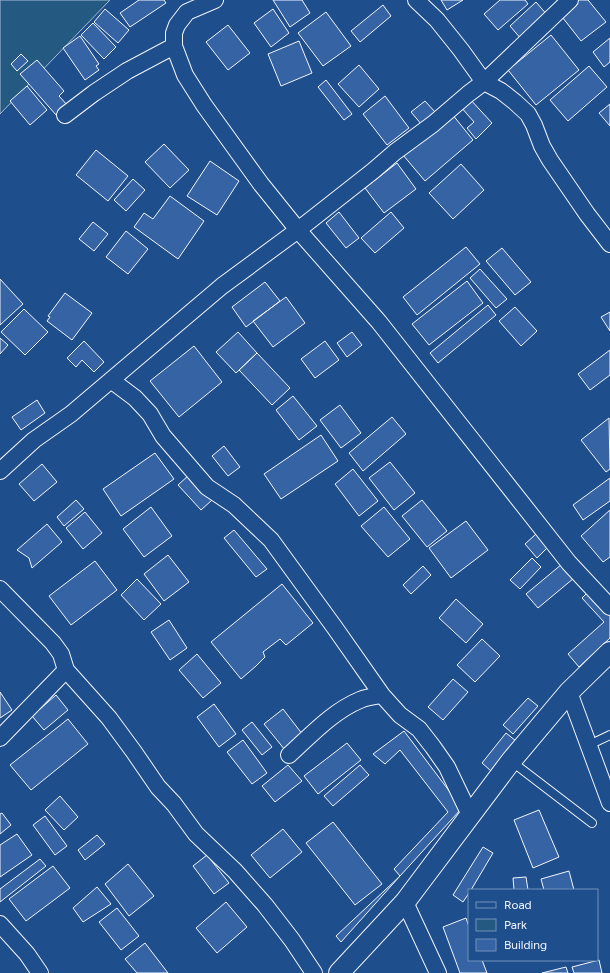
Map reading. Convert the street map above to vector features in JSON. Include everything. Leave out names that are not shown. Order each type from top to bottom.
[{"type":"street","points":[[215,0],[188,12],[177,25],[174,33],[174,46],[184,75],[261,184],[298,230],[379,322],[569,563],[610,607]]},
{"type":"street","points":[[416,0],[437,20],[484,82],[502,91],[528,114],[550,160],[587,214],[610,244]]},
{"type":"street","points":[[0,471],[34,440],[71,414],[222,286],[298,230],[484,82],[570,0]]},
{"type":"street","points":[[65,115],[127,71],[174,46]]},
{"type":"street","points":[[111,380],[135,398],[150,414],[163,436],[208,486],[234,505],[271,540],[382,695],[400,715],[419,729],[433,747],[447,767],[470,815]]},
{"type":"street","points":[[0,589],[53,643],[61,654],[66,670],[109,718],[158,787],[174,804],[196,834],[235,871],[265,905],[292,940],[314,973]]},
{"type":"street","points":[[339,973],[405,902],[511,761],[569,692],[610,652]]},
{"type":"street","points":[[0,738],[66,670]]},
{"type":"street","points":[[569,692],[610,803]]},
{"type":"street","points":[[289,755],[328,720],[343,709],[361,700],[382,695]]},
{"type":"street","points":[[405,902],[438,973]]},
{"type":"street","points":[[0,924],[27,954],[40,973]]},
{"type":"lane","points":[[589,745],[610,736]]},
{"type":"lane","points":[[511,761],[592,822]]},
{"type":"green space","points":[[0,0],[110,0],[0,114]]},
{"type":"building","points":[[139,0],[164,0],[166,3],[130,27],[120,13]]},
{"type":"building","points":[[273,0],[302,0],[310,13],[290,27]]},
{"type":"building","points":[[441,0],[463,0],[447,10]]},
{"type":"building","points":[[500,0],[525,0],[528,4],[498,30],[484,14]]},
{"type":"building","points":[[575,0],[588,0],[606,22],[581,41],[559,13]]},
{"type":"building","points":[[536,2],[548,16],[522,40],[510,26]]},
{"type":"building","points":[[383,5],[391,16],[360,42],[351,31]]},
{"type":"building","points":[[105,9],[129,30],[118,43],[94,22]]},
{"type":"building","points":[[273,9],[289,33],[271,47],[254,23]]},
{"type":"building","points":[[326,12],[351,46],[323,66],[298,33]]},
{"type":"building","points":[[93,23],[116,47],[104,59],[81,35]]},
{"type":"building","points":[[228,25],[250,53],[228,70],[206,42]]},
{"type":"building","points":[[551,35],[579,70],[536,105],[508,70]]},
{"type":"building","points":[[80,36],[99,64],[96,66],[99,70],[85,80],[63,48]]},
{"type":"building","points":[[610,38],[610,62],[604,67],[593,52]]},
{"type":"building","points":[[299,41],[312,73],[281,86],[268,54]]},
{"type":"building","points":[[21,54],[28,61],[17,71],[11,64]]},
{"type":"building","points":[[37,60],[64,91],[59,96],[68,106],[57,116],[20,74]]},
{"type":"building","points":[[359,65],[379,89],[359,107],[338,84]]},
{"type":"building","points":[[589,66],[607,87],[568,121],[550,100]]},
{"type":"building","points":[[326,80],[352,114],[344,120],[318,87]]},
{"type":"building","points":[[27,86],[47,110],[30,125],[10,101]]},
{"type":"building","points":[[385,96],[409,128],[387,145],[363,114]]},
{"type":"building","points":[[469,98],[492,123],[476,139],[467,128],[474,122],[460,106]]},
{"type":"building","points":[[425,101],[436,113],[422,125],[411,112]]},
{"type":"building","points":[[610,104],[610,126],[599,113]]},
{"type":"building","points":[[452,114],[473,140],[425,181],[403,155]]},
{"type":"building","points":[[164,144],[189,170],[170,188],[145,162]]},
{"type":"building","points":[[96,150],[128,176],[108,201],[76,175]]},
{"type":"building","points":[[210,161],[239,181],[217,215],[187,196]]},
{"type":"building","points":[[397,163],[416,189],[384,213],[365,188]]},
{"type":"building","points":[[461,164],[484,190],[453,219],[429,193]]},
{"type":"building","points":[[133,179],[145,190],[126,211],[114,200]]},
{"type":"building","points":[[170,196],[204,221],[178,259],[134,227],[144,213],[153,219]]},
{"type":"building","points":[[339,212],[359,238],[346,248],[326,223]]},
{"type":"building","points":[[391,212],[404,228],[375,253],[361,238]]},
{"type":"building","points":[[93,222],[108,234],[94,251],[79,239]]},
{"type":"building","points":[[126,231],[148,249],[128,274],[106,257]]},
{"type":"building","points":[[466,247],[480,264],[417,315],[403,297]]},
{"type":"building","points":[[502,248],[531,282],[515,295],[486,261]]},
{"type":"building","points":[[480,269],[507,299],[496,308],[470,278]]},
{"type":"building","points":[[0,279],[23,304],[0,325]]},
{"type":"building","points":[[467,281],[483,303],[429,345],[412,324]]},
{"type":"building","points":[[265,282],[280,301],[246,327],[232,307]]},
{"type":"building","points":[[65,293],[92,313],[72,340],[47,321],[50,317],[48,316]]},
{"type":"building","points":[[286,297],[305,323],[273,347],[253,321]]},
{"type":"building","points":[[488,305],[496,315],[438,363],[430,353]]},
{"type":"building","points":[[515,307],[537,331],[521,346],[499,321]]},
{"type":"building","points":[[24,309],[48,332],[25,355],[1,332]]},
{"type":"building","points":[[610,312],[610,331],[601,317]]},
{"type":"building","points":[[238,332],[257,353],[236,373],[216,352]]},
{"type":"building","points":[[352,332],[362,345],[347,357],[337,343]]},
{"type":"building","points":[[0,338],[8,345],[0,354]]},
{"type":"building","points":[[84,341],[104,362],[94,372],[82,360],[76,367],[67,358]]},
{"type":"building","points":[[325,341],[339,360],[315,378],[301,359]]},
{"type":"building","points":[[194,346],[222,382],[179,417],[150,381]]},
{"type":"building","points":[[610,350],[610,375],[590,390],[578,374]]},
{"type":"building","points":[[257,353],[290,388],[272,405],[239,370]]},
{"type":"building","points":[[293,396],[317,426],[299,440],[276,410]]},
{"type":"building","points":[[37,400],[45,413],[21,430],[12,417]]},
{"type":"building","points":[[340,405],[361,433],[341,448],[320,420]]},
{"type":"building","points":[[392,417],[406,434],[363,471],[349,453]]},
{"type":"building","points":[[609,418],[610,469],[606,472],[581,440]]},
{"type":"building","points":[[321,435],[338,461],[281,499],[264,474]]},
{"type":"building","points":[[224,446],[240,467],[228,476],[212,456]]},
{"type":"building","points":[[155,453],[174,479],[121,516],[103,489]]},
{"type":"building","points":[[390,462],[415,493],[394,510],[369,478]]},
{"type":"building","points":[[42,464],[57,482],[34,501],[19,484]]},
{"type":"building","points":[[353,469],[378,501],[359,516],[335,484]]},
{"type":"building","points":[[189,475],[212,500],[201,510],[178,485]]},
{"type":"building","points":[[610,478],[610,501],[583,520],[573,505]]},
{"type":"building","points":[[76,500],[84,509],[64,526],[57,517]]},
{"type":"building","points":[[422,500],[447,531],[427,547],[402,516]]},
{"type":"building","points":[[151,507],[172,536],[144,557],[123,529]]},
{"type":"building","points":[[384,507],[410,539],[388,557],[361,526]]},
{"type":"building","points":[[610,510],[610,557],[603,562],[581,536]]},
{"type":"building","points":[[85,512],[102,533],[83,549],[66,528]]},
{"type":"building","points":[[466,521],[488,550],[451,578],[429,548]]},
{"type":"building","points":[[47,524],[62,542],[32,568],[29,558],[17,550]]},
{"type":"building","points":[[234,530],[267,569],[256,577],[224,538]]},
{"type":"building","points":[[536,534],[548,547],[537,558],[525,544]]},
{"type":"building","points":[[168,555],[189,582],[164,601],[144,574]]},
{"type":"building","points":[[532,558],[541,567],[520,589],[510,580]]},
{"type":"building","points":[[95,561],[117,590],[71,625],[49,596]]},
{"type":"building","points":[[562,564],[574,578],[538,608],[526,594]]},
{"type":"building","points":[[423,566],[431,575],[411,594],[403,585]]},
{"type":"building","points":[[137,579],[161,604],[144,620],[121,595]]},
{"type":"building","points":[[282,584],[313,623],[286,645],[280,639],[263,652],[265,657],[241,679],[211,642]]},
{"type":"building","points":[[590,590],[610,612],[610,638],[579,667],[568,654],[604,622],[582,598]]},
{"type":"building","points":[[456,599],[483,624],[466,643],[439,618]]},
{"type":"building","points":[[169,620],[187,648],[170,660],[151,632]]},
{"type":"building","points":[[482,639],[500,656],[475,682],[457,665]]},
{"type":"building","points":[[197,654],[221,683],[203,698],[179,670]]},
{"type":"building","points":[[453,679],[468,692],[443,720],[428,707]]},
{"type":"building","points":[[0,692],[12,710],[0,718]]},
{"type":"building","points":[[56,695],[68,710],[44,730],[32,716]]},
{"type":"building","points":[[528,698],[538,706],[513,734],[503,725]]},
{"type":"building","points":[[214,704],[236,734],[219,747],[197,717]]},
{"type":"building","points":[[283,709],[303,735],[285,750],[264,724]]},
{"type":"building","points":[[68,719],[88,744],[31,790],[10,765]]},
{"type":"building","points":[[252,722],[272,747],[262,755],[242,730]]},
{"type":"building","points":[[404,731],[462,808],[400,876],[394,869],[448,812],[400,750],[385,764],[373,754]]},
{"type":"building","points":[[506,733],[516,741],[491,771],[482,763]]},
{"type":"building","points":[[243,740],[267,773],[252,784],[227,752]]},
{"type":"building","points":[[347,743],[361,760],[318,794],[304,776]]},
{"type":"building","points":[[288,765],[302,781],[275,802],[262,786]]},
{"type":"building","points":[[360,765],[369,775],[333,806],[324,796]]},
{"type":"building","points":[[60,796],[78,817],[64,830],[45,810]]},
{"type":"building","points":[[539,810],[559,857],[533,868],[514,820]]},
{"type":"building","points":[[2,813],[11,825],[0,834],[0,814]]},
{"type":"building","points":[[45,816],[67,846],[55,855],[33,825]]},
{"type":"building","points":[[333,822],[382,884],[355,905],[306,843]]},
{"type":"building","points":[[283,829],[302,852],[270,878],[251,855]]},
{"type":"building","points":[[17,834],[32,855],[0,877],[0,845]]},
{"type":"building","points":[[97,835],[105,844],[85,860],[78,850]]},
{"type":"building","points":[[483,847],[493,853],[472,889],[468,889],[468,894],[463,902],[453,895]]},
{"type":"building","points":[[207,855],[229,883],[214,894],[193,866]]},
{"type":"building","points":[[40,859],[46,866],[0,902],[0,889]]},
{"type":"building","points":[[128,864],[154,896],[129,916],[105,884]]},
{"type":"building","points":[[53,866],[70,888],[26,921],[9,899]]},
{"type":"building","points":[[569,871],[574,889],[544,889],[541,879]]},
{"type":"building","points":[[400,876],[341,942],[336,936]]},
{"type":"building","points":[[526,877],[528,889],[514,889],[513,878]]},
{"type":"building","points":[[97,887],[111,904],[83,922],[73,908]]},
{"type":"building","points":[[226,902],[247,927],[217,953],[196,928]]},
{"type":"building","points":[[117,908],[139,936],[121,950],[99,922]]},
{"type":"building","points":[[466,918],[468,924],[468,961],[482,961],[487,973],[460,973],[443,927]]},
{"type":"building","points":[[145,943],[168,973],[137,973],[125,959]]},
{"type":"building","points":[[598,960],[602,973],[574,973],[572,967]]},
{"type":"building","points":[[566,967],[568,973],[542,973]]}]
